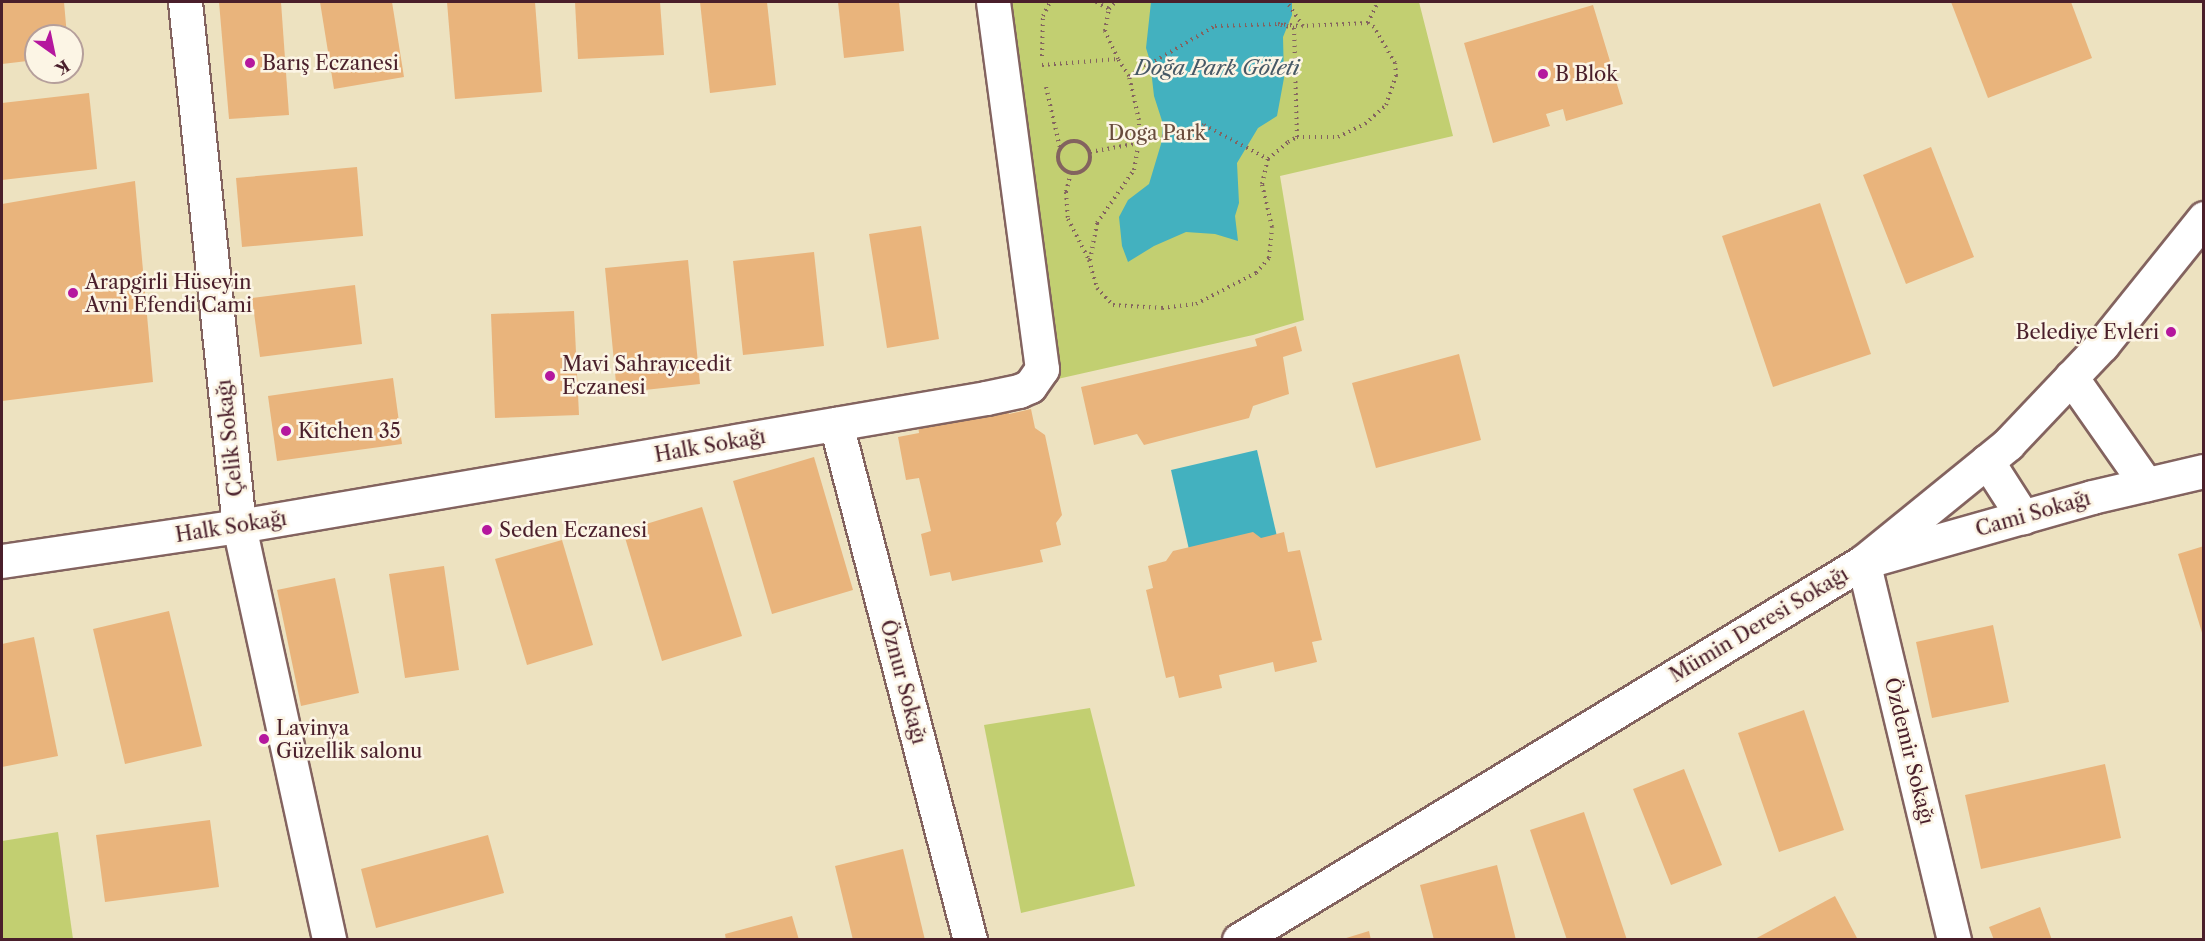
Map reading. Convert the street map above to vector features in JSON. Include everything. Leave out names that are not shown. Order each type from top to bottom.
[{"type":"street","name":"Çelik Sokağı","points":[[185,2],[239,526],[329,939]]},
{"type":"street","name":"Halk Sokağı","points":[[2,561],[239,526],[836,424],[1019,391],[1030,386],[1042,369],[993,2]]},
{"type":"street","name":"Mümin Deresi Sokağı","points":[[1239,939],[1863,562],[2008,444],[2102,345],[2204,218]]},
{"type":"street","points":[[2072,377],[2146,484]]},
{"type":"street","name":"Öznur Sokağı","points":[[836,424],[970,939]]},
{"type":"street","points":[[1987,461],[2023,517]]},
{"type":"street","name":"Cami Sokağı","points":[[1863,562],[2146,484],[2204,471]]},
{"type":"street","name":"Özdemir Sokağı","points":[[1863,562],[1954,939]]},
{"type":"path","points":[[1044,74],[1042,64],[1043,16],[1050,2]]},
{"type":"path","points":[[1095,2],[1109,9]]},
{"type":"path","points":[[1089,260],[1097,223],[1134,170],[1139,143],[1139,120],[1129,76],[1105,31],[1109,9],[1115,2]]},
{"type":"path","points":[[1287,2],[1303,26]]},
{"type":"path","points":[[1368,23],[1378,2]]},
{"type":"path","points":[[1071,173],[1066,192],[1068,219],[1089,260],[1097,288],[1113,305],[1173,307],[1196,304],[1256,273],[1269,258],[1272,227],[1262,184],[1268,159],[1297,137],[1338,137],[1365,124],[1386,105],[1396,76],[1395,63],[1374,27],[1368,23],[1215,26],[1129,76]]},
{"type":"path","points":[[1278,24],[1294,28],[1297,137]]},
{"type":"path","points":[[1042,64],[1118,59]]},
{"type":"path","points":[[1046,84],[1060,148],[1059,164],[1071,173]]},
{"type":"path","points":[[1090,152],[1139,143],[1204,125],[1268,159]]},
{"type":"path","points":[[1060,148],[1068,141],[1078,141],[1090,152]]},
{"type":"path","points":[[1071,173],[1087,167],[1090,152]]},
{"type":"green space","name":"Doga Park","points":[[1011,2],[1419,2],[1453,136],[1280,176],[1304,320],[1253,335],[1053,380]]},
{"type":"green space","points":[[1090,708],[1135,886],[1021,913],[984,725]]},
{"type":"green space","points":[[58,832],[73,939],[2,939],[2,841]]},
{"type":"water","name":"Doğa Park Göleti","points":[[1151,2],[1292,2],[1292,15],[1283,37],[1284,78],[1277,116],[1258,128],[1237,163],[1239,203],[1235,216],[1238,241],[1215,234],[1186,232],[1154,246],[1128,262],[1122,246],[1119,217],[1128,200],[1149,184],[1161,144],[1163,124],[1154,96],[1150,61],[1146,48]]},
{"type":"water","points":[[1257,450],[1282,558],[1195,576],[1171,470]]},
{"type":"building","points":[[2,2],[64,2],[66,24],[24,24],[24,61],[2,64]]},
{"type":"building","points":[[219,2],[281,2],[289,115],[229,119]]},
{"type":"building","points":[[320,2],[392,2],[404,77],[334,89]]},
{"type":"building","points":[[447,2],[535,2],[542,92],[455,99]]},
{"type":"building","points":[[575,2],[660,2],[664,55],[578,59]]},
{"type":"building","points":[[700,2],[767,2],[776,85],[710,93]]},
{"type":"building","points":[[838,2],[899,2],[904,51],[844,58]]},
{"type":"building","points":[[1951,2],[2071,2],[2092,58],[1988,98]]},
{"type":"building","name":"B Blok","points":[[1593,5],[1623,104],[1566,121],[1563,109],[1546,114],[1550,126],[1493,143],[1464,43]]},
{"type":"building","points":[[89,93],[97,169],[2,180],[2,103]]},
{"type":"building","points":[[1931,147],[1974,257],[1906,284],[1863,175]]},
{"type":"building","points":[[357,167],[363,236],[242,247],[236,178]]},
{"type":"building","name":"Arapgirli Hüseyin Avni Efendi Cami","points":[[135,181],[153,382],[2,401],[2,204]]},
{"type":"building","points":[[1820,203],[1871,354],[1773,387],[1722,236]]},
{"type":"building","points":[[921,226],[939,339],[887,348],[869,234]]},
{"type":"building","points":[[814,252],[824,346],[743,355],[733,261]]},
{"type":"building","points":[[688,260],[700,384],[617,393],[605,268]]},
{"type":"building","points":[[355,285],[362,344],[260,357],[252,298]]},
{"type":"building","points":[[574,311],[579,415],[495,418],[491,314]]},
{"type":"building","points":[[1296,326],[1302,351],[1283,357],[1289,394],[1253,406],[1249,418],[1144,445],[1137,434],[1094,445],[1081,387],[1257,346],[1255,339]]},
{"type":"building","points":[[1459,354],[1481,440],[1376,468],[1352,383]]},
{"type":"building","points":[[393,378],[402,444],[277,461],[268,396]]},
{"type":"building","points":[[1007,407],[1009,414],[1031,409],[1035,428],[1045,435],[1062,515],[1056,523],[1061,545],[1040,550],[1043,562],[952,581],[950,572],[930,576],[921,534],[931,531],[919,478],[906,480],[898,437],[919,433],[918,425]]},
{"type":"building","points":[[814,457],[853,590],[772,614],[733,481]]},
{"type":"building","points":[[702,507],[742,636],[662,661],[623,531]]},
{"type":"building","points":[[1253,532],[1261,538],[1284,532],[1288,552],[1300,550],[1322,640],[1312,642],[1317,662],[1275,672],[1273,662],[1219,675],[1222,688],[1179,698],[1174,676],[1166,678],[1146,590],[1153,588],[1148,566],[1166,561],[1173,551]]},
{"type":"building","points":[[562,540],[593,645],[527,665],[495,559]]},
{"type":"building","points":[[2204,546],[2204,636],[2203,636],[2178,554]]},
{"type":"building","points":[[444,566],[459,670],[405,678],[389,574]]},
{"type":"building","points":[[335,578],[359,693],[301,706],[277,590]]},
{"type":"building","points":[[169,611],[202,746],[125,764],[93,629]]},
{"type":"building","points":[[1993,625],[2009,702],[1932,718],[1916,642]]},
{"type":"building","points":[[34,637],[58,756],[2,767],[2,644]]},
{"type":"building","points":[[1804,710],[1844,830],[1779,852],[1738,733]]},
{"type":"building","points":[[2105,764],[2121,838],[1981,869],[1965,795]]},
{"type":"building","points":[[1684,769],[1722,865],[1671,885],[1633,789]]},
{"type":"building","points":[[1584,812],[1627,940],[1567,940],[1530,830]]},
{"type":"building","points":[[210,820],[219,887],[105,902],[96,835]]},
{"type":"building","points":[[488,835],[504,893],[376,928],[361,869]]},
{"type":"building","points":[[903,849],[925,940],[853,940],[835,866]]},
{"type":"building","points":[[1497,865],[1516,940],[1434,940],[1420,885]]},
{"type":"building","points":[[1835,896],[1858,940],[1753,940]]},
{"type":"building","points":[[2040,907],[2052,940],[1994,940],[1989,927]]},
{"type":"building","points":[[792,916],[799,940],[726,940],[725,934]]},
{"type":"building","points":[[1369,931],[1371,940],[1343,940],[1343,939]]},
{"type":"place","name":"Barış Eczanesi","points":[[250,63]]},
{"type":"place","name":"B Blok","points":[[1543,74]]},
{"type":"place","name":"Arapgirli Hüseyin Avni Efendi Cami","points":[[73,293]]},
{"type":"place","name":"Belediye Evleri","points":[[2171,332]]},
{"type":"place","name":"Mavi Sahrayıcedit Eczanesi","points":[[550,376]]},
{"type":"place","name":"Kitchen 35","points":[[286,431]]},
{"type":"place","name":"Seden Eczanesi","points":[[487,530]]},
{"type":"place","name":"Lavinya Güzellik salonu","points":[[264,739]]}]
